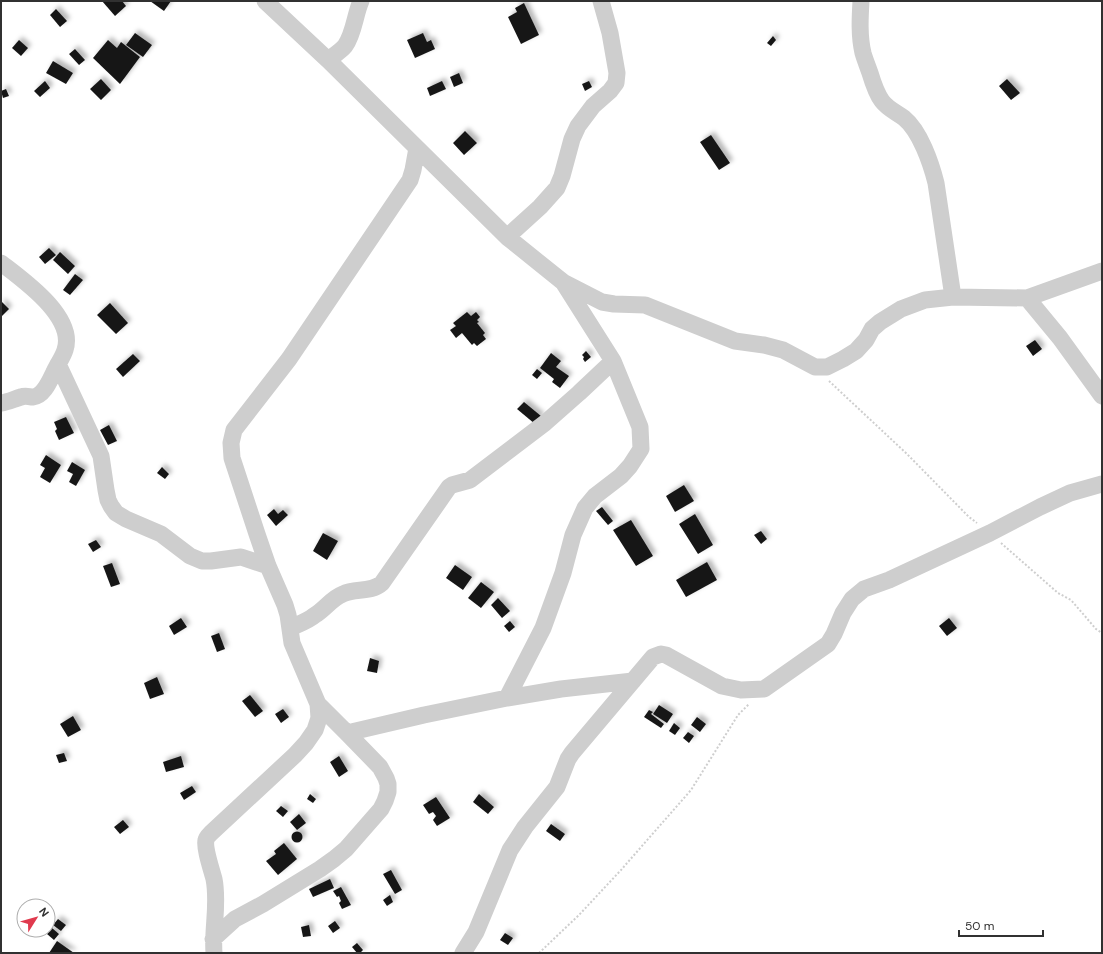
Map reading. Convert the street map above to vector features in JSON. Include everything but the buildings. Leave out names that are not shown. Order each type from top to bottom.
[{"type":"street","points":[[265,1],[328,60],[507,237],[563,282],[602,302],[645,305],[735,341],[764,345],[783,350],[815,367],[827,367],[856,351],[880,322],[901,309],[925,300],[953,297],[1027,298],[1102,271]]},
{"type":"street","points":[[328,60],[345,46],[352,30],[361,1]]},
{"type":"street","points":[[507,237],[540,207],[557,188],[562,176],[572,139],[578,126],[593,106],[610,91],[616,83],[617,73],[610,32],[601,1]]},
{"type":"street","points":[[861,1],[860,26],[863,52],[873,82],[882,101],[889,109],[910,124],[921,142],[932,167],[936,183],[953,297]]},
{"type":"street","points":[[214,946],[216,893],[206,840],[211,833],[295,755],[315,730],[319,718],[318,704],[292,643],[285,604],[268,566],[232,458],[231,443],[234,430],[288,359],[406,187],[414,170],[417,148]]},
{"type":"street","points":[[1,263],[47,302],[61,320],[66,333],[66,349],[41,394],[36,397],[23,396],[6,403],[1,403]]},
{"type":"street","points":[[507,698],[544,628],[563,573],[573,534],[585,508],[595,496],[621,476],[630,466],[641,449],[640,427],[613,361],[563,282]]},
{"type":"street","points":[[1027,298],[1060,338],[1102,396]]},
{"type":"street","points":[[290,628],[316,615],[342,594],[371,588],[382,583],[452,484],[470,480],[545,423],[613,361]]},
{"type":"street","points":[[58,364],[101,456],[108,500],[116,513],[160,534],[194,559],[211,561],[241,557],[268,566]]},
{"type":"street","points":[[463,953],[476,932],[516,839],[557,787],[572,753],[653,657],[661,654],[666,655],[722,686],[741,690],[764,689],[828,644],[843,613],[852,599],[864,589],[889,580],[990,533],[1040,507],[1070,494],[1102,484]]},
{"type":"street","points":[[347,733],[507,698],[561,689],[633,681]]},
{"type":"street","points":[[214,946],[235,919],[263,904],[320,869],[346,849],[381,809],[385,801],[388,792],[388,784],[380,767],[318,704]]},
{"type":"path","points":[[815,367],[907,454],[969,517],[990,533],[1058,594],[1071,600],[1096,629],[1102,633]]},
{"type":"path","points":[[539,953],[579,915],[621,870],[691,790],[738,715],[764,689]]}]
